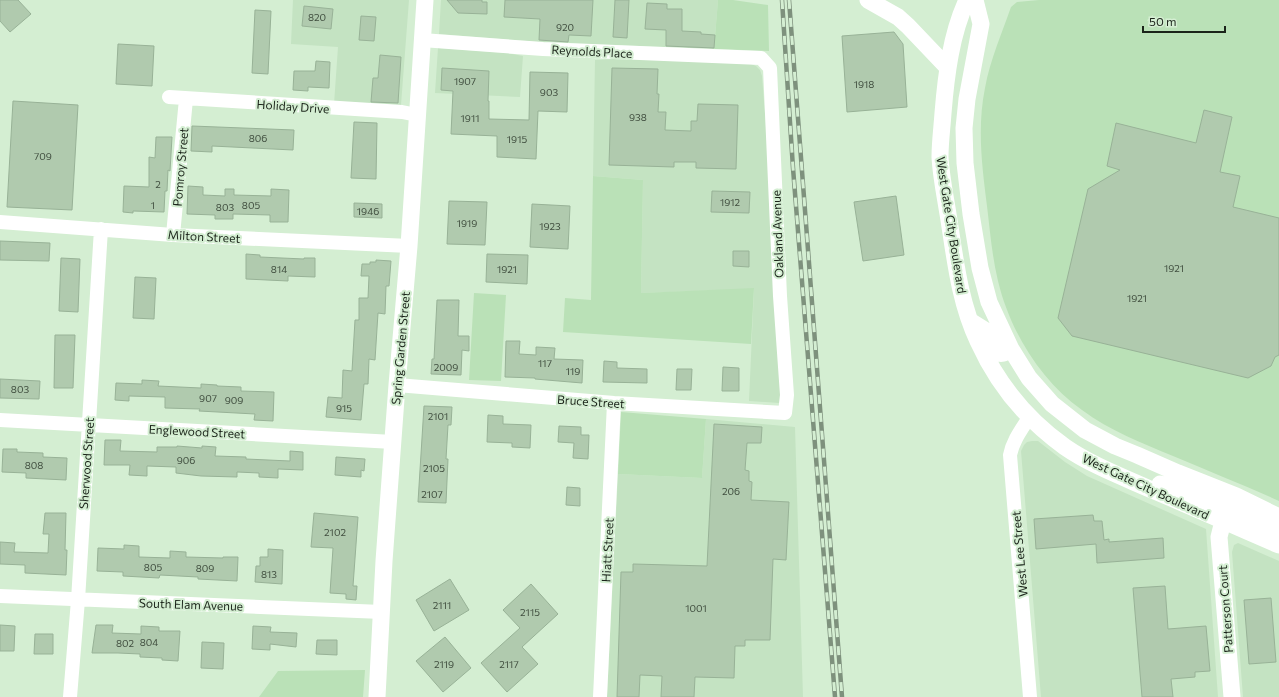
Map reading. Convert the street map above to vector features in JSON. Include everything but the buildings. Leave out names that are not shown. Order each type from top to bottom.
[{"type":"main road","name":"Spring Garden Street","points":[[377,697],[393,442],[409,246],[425,0]]},
{"type":"main road","points":[[868,0],[898,17],[948,68]]},
{"type":"main road","name":"West Gate City Boulevard","points":[[967,0],[959,20],[948,68],[941,132],[940,157],[962,297],[977,340],[993,371],[1007,391],[1030,416],[1066,448],[1138,484],[1279,545]]},
{"type":"main road","name":"West Gate City Boulevard","points":[[975,0],[981,24],[966,106],[964,128],[971,214],[980,268],[990,302],[1011,349],[1029,378],[1052,404],[1085,430],[1115,446],[1236,496],[1279,517]]},
{"type":"main road","points":[[970,321],[986,331],[998,353],[1002,354],[1011,349]]},
{"type":"main road","points":[[1030,416],[1057,423],[1079,436],[1115,446]]},
{"type":"main road","points":[[1138,484],[1151,482],[1165,485],[1183,490],[1214,503],[1236,496]]},
{"type":"main road","points":[[1223,521],[1228,512],[1236,511],[1279,529]]},
{"type":"main road","name":"Patterson Court","points":[[1223,521],[1219,537],[1232,697]]},
{"type":"street","name":"Reynolds Place","points":[[422,40],[543,49],[761,58]]},
{"type":"street","name":"Oakland Avenue","points":[[761,58],[770,68],[780,303],[787,395],[785,413]]},
{"type":"street","name":"Holiday Drive","points":[[169,97],[402,112],[417,115]]},
{"type":"street","name":"Pomroy Street","points":[[174,235],[186,99]]},
{"type":"street","name":"Milton Street","points":[[0,222],[174,235],[409,246]]},
{"type":"street","name":"Sherwood Street","points":[[70,697],[78,600],[101,229]]},
{"type":"street","name":"Bruce Street","points":[[397,385],[614,403],[785,413]]},
{"type":"street","name":"Hiatt Street","points":[[600,697],[614,403]]},
{"type":"street","name":"West Lee Street","points":[[1030,416],[1015,439],[1010,455],[1030,697]]},
{"type":"street","name":"Englewood Street","points":[[0,420],[393,442]]},
{"type":"street","name":"South Elam Avenue","points":[[0,596],[382,612]]},
{"type":"shaded area","points":[[293,0],[409,0],[401,105],[334,104],[338,47],[291,44]]},
{"type":"shaded area","points":[[441,0],[718,0],[714,49],[539,42],[439,34]]},
{"type":"shaded area","points":[[718,0],[733,0],[768,5],[769,51],[714,49]]},
{"type":"shaded area","points":[[1039,0],[1279,0],[1279,501],[1138,441],[1104,424],[1082,410],[1067,398],[1040,369],[1019,336],[1010,318],[1003,300],[994,262],[982,162],[981,118],[985,88],[990,67],[1011,7],[1017,2]]},
{"type":"shaded area","points":[[438,48],[507,53],[523,56],[520,97],[435,93]]},
{"type":"shaded area","points":[[631,58],[746,62],[756,66],[760,70],[762,76],[770,178],[783,396],[779,403],[749,401],[754,289],[641,293],[643,180],[593,176],[595,60]]},
{"type":"shaded area","points":[[593,176],[643,180],[641,293],[754,288],[751,344],[563,332],[565,298],[591,300]]},
{"type":"shaded area","points":[[474,293],[506,295],[501,381],[469,380]]},
{"type":"shaded area","points":[[621,412],[706,419],[702,478],[618,474]]},
{"type":"shaded area","points":[[706,419],[795,427],[803,697],[607,697],[618,474],[702,478]]},
{"type":"shaded area","points":[[1038,441],[1065,462],[1087,476],[1206,529],[1218,697],[1041,697],[1021,451],[1027,442]]},
{"type":"shaded area","points":[[1238,543],[1279,561],[1279,697],[1243,697],[1232,552],[1234,545]]},
{"type":"shaded area","points":[[365,670],[363,697],[259,697],[278,671]]},
{"type":"railway","points":[[782,0],[793,168],[835,697]]},
{"type":"railway","points":[[789,0],[842,697]]}]
